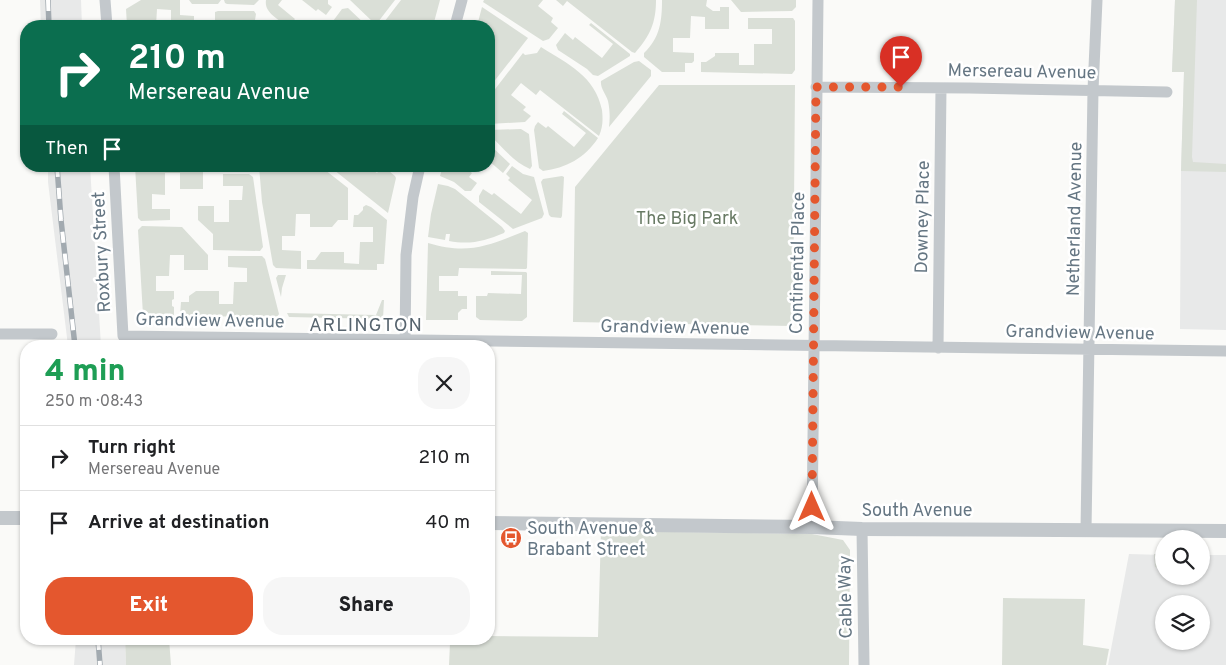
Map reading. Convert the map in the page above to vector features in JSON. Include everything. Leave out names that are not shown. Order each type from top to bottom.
[{"type":"street","points":[[105,0],[107,20]]},
{"type":"street","points":[[457,20],[462,0]]},
{"type":"street","name":"Continental Place","points":[[812,527],[818,0]]},
{"type":"street","name":"Netherland Avenue","points":[[1086,530],[1093,90],[1097,0]]},
{"type":"street","name":"Mersereau Avenue","points":[[816,87],[1166,92]]},
{"type":"street","name":"Downey Place","points":[[938,348],[941,88]]},
{"type":"street","name":"Roxbury Street","points":[[114,172],[123,336]]},
{"type":"street","points":[[405,340],[406,255],[413,196],[419,172]]},
{"type":"street","points":[[0,334],[52,334]]},
{"type":"street","name":"Grandview Avenue","points":[[123,336],[284,340]]},
{"type":"street","name":"Grandview Avenue","points":[[495,344],[1226,351]]},
{"type":"street","points":[[0,518],[20,518]]},
{"type":"street","name":"South Avenue","points":[[495,523],[862,529],[1226,531]]},
{"type":"street","name":"Cable Way","points":[[862,529],[864,665]]},
{"type":"shaded area","points":[[40,0],[81,0],[82,20],[41,20]]},
{"type":"shaded area","points":[[1175,0],[1226,0],[1226,330],[1180,329],[1184,72],[1172,72]]},
{"type":"shaded area","points":[[48,172],[90,172],[101,340],[67,340]]},
{"type":"shaded area","points":[[1129,554],[1155,555],[1155,585],[1210,585],[1210,555],[1226,555],[1226,665],[1108,665]]},
{"type":"shaded area","points":[[76,645],[125,645],[126,665],[74,665]]},
{"type":"green space","points":[[141,0],[180,0],[180,15],[194,16],[194,20],[171,20],[171,10],[157,9],[156,20],[127,20],[126,9]]},
{"type":"green space","points":[[189,0],[221,0],[218,4],[192,4]]},
{"type":"green space","points":[[224,0],[259,0],[254,5],[227,4]]},
{"type":"green space","points":[[266,0],[282,0],[278,5],[295,19],[279,20],[269,11]]},
{"type":"green space","points":[[302,0],[328,0],[328,4],[332,7],[326,15],[318,9],[316,11]]},
{"type":"green space","points":[[350,0],[395,0],[380,20],[371,20]]},
{"type":"green space","points":[[401,0],[440,0],[435,20],[386,20]]},
{"type":"green space","points":[[484,0],[543,0],[538,6],[553,18],[551,22],[558,28],[549,39],[543,41],[483,2]]},
{"type":"green space","points":[[556,0],[656,0],[655,16],[645,41],[635,53],[567,1],[563,6]]},
{"type":"green space","points":[[662,0],[707,0],[706,6],[713,11],[720,11],[720,7],[729,7],[729,29],[705,29],[705,17],[691,16],[690,38],[673,38],[673,52],[694,53],[694,61],[692,63],[685,63],[685,72],[662,72],[644,57],[644,53],[654,41],[659,29]]},
{"type":"green space","points":[[731,0],[796,0],[796,7],[792,11],[741,12]]},
{"type":"green space","points":[[1175,0],[1197,0],[1193,162],[1226,164],[1226,172],[1181,171],[1184,72],[1172,72]]},
{"type":"green space","points":[[482,7],[528,38],[495,80],[495,20],[479,20]]},
{"type":"green space","points":[[348,8],[361,20],[334,20],[342,9]]},
{"type":"green space","points":[[254,11],[256,14],[255,20],[215,20],[215,12]]},
{"type":"green space","points":[[748,18],[793,18],[795,21],[795,70],[792,74],[701,72],[701,62],[706,62],[715,56],[715,53],[739,53],[739,65],[754,65],[754,44],[772,44],[772,29],[748,29]]},
{"type":"green space","points":[[591,23],[630,54],[630,56],[598,76],[593,75],[558,50],[556,45],[565,33],[573,40],[575,37],[602,58],[613,44],[589,25]]},
{"type":"green space","points":[[541,47],[561,59],[579,72],[593,88],[602,110],[599,136],[540,90],[536,95],[521,83],[511,95],[526,107],[523,110],[531,116],[525,122],[495,124],[495,89],[523,53],[525,55],[537,53]]},
{"type":"green space","points":[[639,61],[651,70],[651,76],[609,127],[609,104],[601,86],[601,81]]},
{"type":"green space","name":"The Big Park","points":[[659,85],[795,85],[793,326],[573,322],[575,187]]},
{"type":"green space","points":[[564,111],[598,138],[587,151],[574,161],[567,165],[543,171],[539,168],[534,130],[538,122],[546,128],[548,126],[574,147],[586,133],[562,114]]},
{"type":"green space","points":[[521,129],[529,134],[532,166],[530,169],[513,158],[495,140],[495,130]]},
{"type":"green space","points":[[495,150],[510,164],[503,173],[495,166]]},
{"type":"green space","points":[[512,166],[523,174],[534,177],[544,214],[542,218],[513,229],[479,202],[479,196],[483,189],[492,195],[494,193],[521,214],[532,200],[508,180],[510,178],[506,174]]},
{"type":"green space","points":[[135,172],[203,172],[203,189],[180,189],[180,173],[165,173],[165,195],[152,194],[152,209],[170,209],[170,220],[141,221],[138,218]]},
{"type":"green space","points":[[260,172],[328,172],[348,188],[348,220],[338,220],[332,227],[310,227],[310,214],[296,214],[295,236],[282,236],[282,250],[301,251],[301,269],[276,268],[273,265],[262,202]]},
{"type":"green space","points":[[337,172],[390,172],[396,178],[388,213]]},
{"type":"green space","points":[[441,172],[471,172],[472,173],[469,177],[477,183],[471,191],[465,191],[454,182],[440,176]]},
{"type":"green space","points":[[223,174],[249,174],[253,177],[263,247],[260,251],[213,250],[213,234],[198,220],[198,206],[214,206],[214,222],[229,222],[229,200],[242,200],[243,186],[223,186]]},
{"type":"green space","points":[[564,177],[562,216],[561,218],[551,217],[541,182],[543,179]]},
{"type":"green space","points":[[438,184],[455,189],[502,227],[505,231],[504,233],[471,242],[449,241],[450,234],[446,234],[445,240],[428,237]]},
{"type":"green space","points":[[366,205],[387,220],[384,264],[377,264],[377,270],[307,269],[307,260],[315,260],[321,252],[344,252],[344,263],[359,264],[360,242],[373,242],[373,227],[353,227],[354,215],[358,215]]},
{"type":"green space","points":[[142,226],[182,227],[208,255],[208,270],[184,270],[184,255],[170,255],[169,276],[156,276],[156,291],[174,291],[172,306],[174,307],[174,316],[143,315],[138,230]]},
{"type":"green space","points":[[525,231],[528,233],[526,269],[459,268],[458,276],[439,276],[439,291],[458,291],[458,296],[467,296],[467,309],[462,309],[458,313],[458,320],[426,320],[428,243],[442,247],[478,247],[489,245]]},
{"type":"green space","points":[[228,256],[262,256],[265,259],[279,314],[277,317],[180,316],[181,302],[189,302],[189,296],[196,291],[219,291],[219,304],[233,304],[234,282],[247,282],[247,268],[228,267]]},
{"type":"green space","points":[[491,271],[527,273],[527,317],[522,321],[480,320],[476,317],[476,296],[487,296],[488,293],[521,294],[522,275],[491,275]]},
{"type":"green space","points":[[278,275],[286,275],[281,297],[276,278]]},
{"type":"green space","points":[[382,300],[384,300],[383,319],[289,317],[287,313],[376,315]]},
{"type":"green space","points":[[601,531],[812,534],[843,540],[850,550],[849,665],[449,665],[450,645],[495,645],[495,636],[598,637]]},
{"type":"green space","points":[[1003,598],[1085,599],[1083,645],[1109,649],[1106,665],[1002,665]]},
{"type":"green space","points":[[125,645],[169,645],[171,665],[126,665]]},
{"type":"railway","points":[[48,0],[49,20]]},
{"type":"railway","points":[[57,172],[74,340]]},
{"type":"railway","points":[[98,645],[100,665]]},
{"type":"place","name":"South Avenue & Brabant Street","points":[[511,538]]},
{"type":"district","name":"ARLINGTON","points":[[366,324]]},
{"type":"route","points":[[812,507],[816,87],[901,87]]}]
